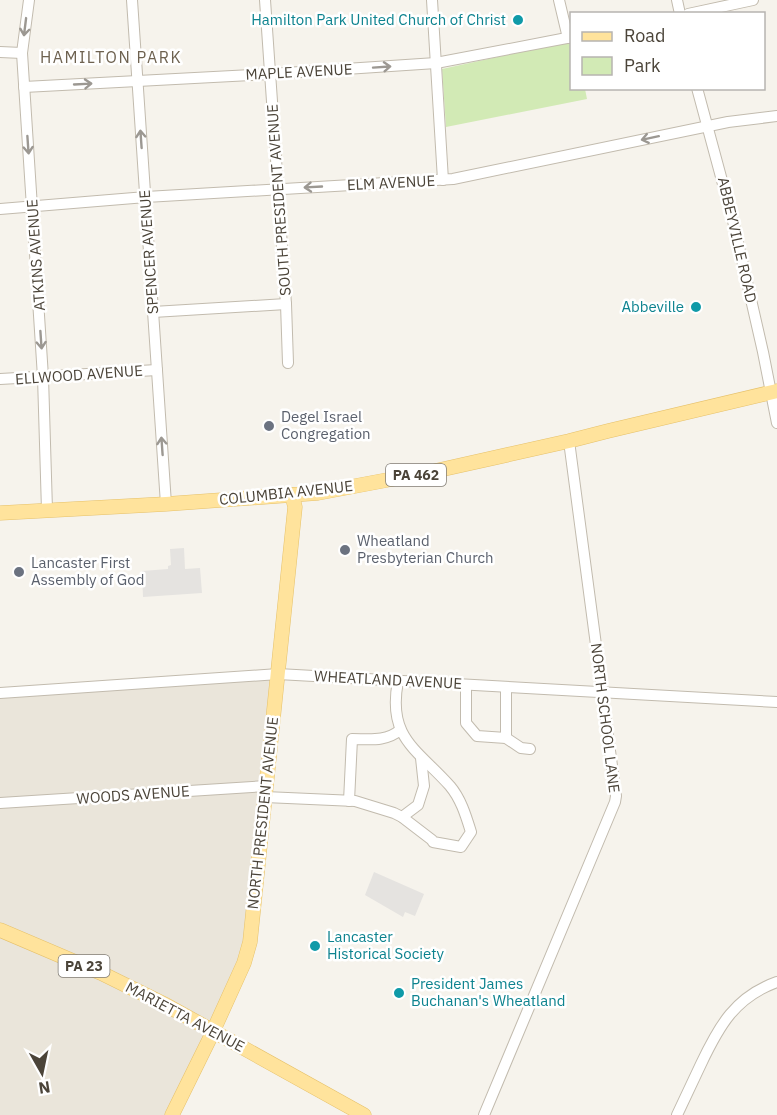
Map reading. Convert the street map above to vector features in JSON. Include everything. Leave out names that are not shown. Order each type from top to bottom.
[{"type":"main road","name":"COLUMBIA AVENUE","points":[[0,513],[318,493],[435,471],[774,392]]},
{"type":"main road","name":"NORTH PRESIDENT AVENUE","points":[[172,1115],[244,963],[250,942],[295,507],[292,495]]},
{"type":"main road","name":"MARIETTA AVENUE","points":[[0,930],[139,991],[364,1115]]},
{"type":"street","name":"ATKINS AVENUE","points":[[29,0],[22,53],[44,377],[47,510]]},
{"type":"street","name":"SPENCER AVENUE","points":[[132,0],[166,504]]},
{"type":"street","name":"SOUTH PRESIDENT AVENUE","points":[[265,0],[288,363]]},
{"type":"street","points":[[432,0],[443,180]]},
{"type":"street","points":[[560,0],[570,37]]},
{"type":"street","points":[[697,12],[753,0]]},
{"type":"street","name":"MAPLE AVENUE","points":[[24,87],[436,63],[570,37]]},
{"type":"street","points":[[0,52],[22,53]]},
{"type":"street","name":"ABBEYVILLE ROAD","points":[[698,90],[734,225],[774,392],[777,423]]},
{"type":"street","name":"ELM AVENUE","points":[[0,209],[146,197],[443,180],[728,122],[777,116]]},
{"type":"street","points":[[153,312],[286,304]]},
{"type":"street","name":"ELLWOOD AVENUE","points":[[0,379],[157,370]]},
{"type":"street","name":"NORTH SCHOOL LANE","points":[[484,1115],[615,802],[616,790],[569,441]]},
{"type":"street","name":"WHEATLAND AVENUE","points":[[0,693],[278,674],[777,702]]},
{"type":"street","points":[[398,681],[395,707],[400,730],[420,756],[423,764],[424,786],[418,805],[402,817]]},
{"type":"street","points":[[466,685],[466,723],[477,736],[506,738],[521,748],[530,749]]},
{"type":"street","points":[[506,687],[506,738]]},
{"type":"street","points":[[349,801],[352,739],[378,739],[393,736],[400,730]]},
{"type":"street","name":"WOODS AVENUE","points":[[0,803],[266,792],[355,801],[402,817],[432,842],[461,847],[471,832],[466,813],[451,788],[420,756]]},
{"type":"street","points":[[677,1115],[723,1022],[750,995],[777,982]]},
{"type":"shaded area","points":[[184,548],[185,569],[200,568],[202,593],[143,597],[142,571],[168,569],[171,565],[170,549]]},
{"type":"shaded area","points":[[278,674],[251,933],[172,1115],[0,1115],[0,693]]},
{"type":"shaded area","points":[[374,872],[424,894],[415,916],[405,912],[403,917],[365,895]]},
{"type":"green space","points":[[570,41],[570,90],[585,90],[587,99],[446,127],[442,69]]},
{"type":"place","name":"Hamilton Park United Church of Christ","points":[[518,20]]},
{"type":"place","name":"Abbeville","points":[[696,307]]},
{"type":"place","name":"Degel Israel Congregation","points":[[269,426]]},
{"type":"place","name":"Wheatland Presbyterian Church","points":[[345,550]]},
{"type":"place","name":"Lancaster First Assembly of God","points":[[19,572]]},
{"type":"place","name":"Lancaster Historical Society","points":[[315,946]]},
{"type":"place","name":"President James Buchanan's Wheatland","points":[[399,993]]},
{"type":"district","name":"HAMILTON PARK","points":[[111,57]]}]
